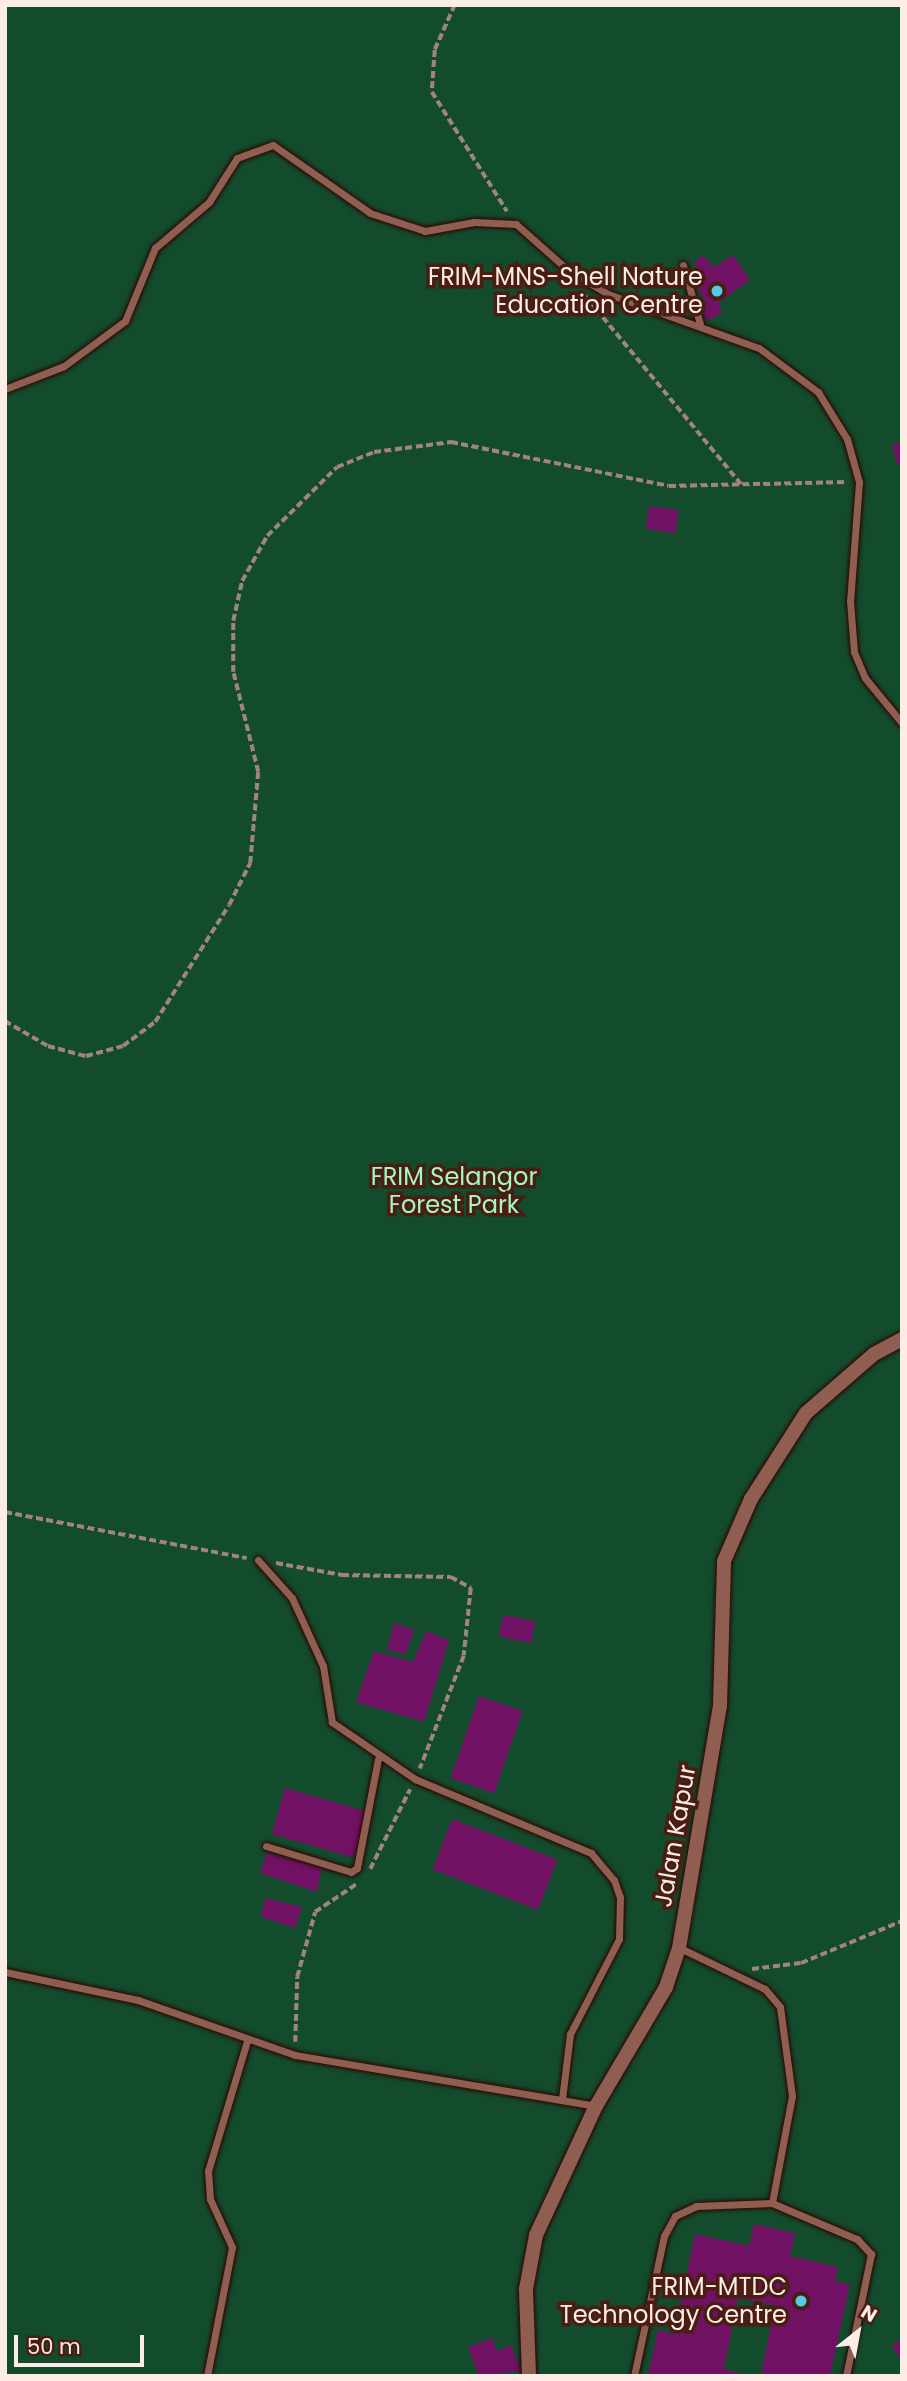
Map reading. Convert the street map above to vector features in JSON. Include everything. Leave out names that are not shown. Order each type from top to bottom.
[{"type":"street","name":"Jalan Kapur","points":[[529,2376],[526,2289],[534,2244],[596,2106],[666,1987],[679,1948],[720,1706],[724,1561],[751,1499],[806,1413],[874,1353],[902,1339]]},
{"type":"lane","points":[[5,389],[64,366],[125,321],[155,248],[209,202],[237,158],[273,145],[370,213],[425,231],[474,222],[516,224],[569,271],[633,304],[700,324],[760,348],[804,376],[835,415],[859,482],[849,628],[865,678],[902,723]]},
{"type":"lane","points":[[683,265],[700,324]]},
{"type":"lane","points":[[258,1560],[292,1598],[323,1666],[332,1722],[379,1759],[566,1839],[591,1853],[614,1880],[620,1897],[619,1938],[570,2034],[562,2099]]},
{"type":"lane","points":[[266,1846],[351,1872],[357,1868],[379,1759]]},
{"type":"lane","points":[[679,1948],[776,1999],[789,2050],[792,2096],[772,2203]]},
{"type":"lane","points":[[5,1972],[138,2000],[247,2041],[316,2059],[596,2106]]},
{"type":"lane","points":[[207,2376],[232,2247],[210,2199],[208,2171],[247,2041]]},
{"type":"lane","points":[[635,2376],[664,2236],[675,2217],[696,2206],[772,2203],[857,2239],[871,2254],[846,2376]]},
{"type":"path","points":[[455,5],[435,50],[432,92],[516,224]]},
{"type":"path","points":[[569,271],[597,314],[742,485]]},
{"type":"path","points":[[5,1021],[48,1046],[86,1056],[123,1046],[155,1022],[229,905],[250,863],[258,772],[233,672],[233,621],[242,581],[267,536],[337,467],[374,452],[451,442],[669,486],[859,482]]},
{"type":"path","points":[[725,1971],[801,1963],[902,1921]]},
{"type":"green space","name":"FRIM Selangor Forest Park","points":[[5,5],[902,5],[902,2376],[5,2376]]},
{"type":"building","name":"FRIM-MNS-Shell Nature Education Centre","points":[[703,255],[714,267],[733,255],[750,280],[719,302],[722,312],[708,321],[699,306],[706,301],[693,281],[703,275],[694,263]]},
{"type":"building","points":[[902,442],[902,463],[897,464],[892,445]]},
{"type":"building","points":[[649,506],[679,510],[676,533],[646,529]]},
{"type":"building","points":[[503,1615],[535,1621],[531,1643],[499,1637]]},
{"type":"building","points":[[394,1623],[414,1630],[406,1654],[387,1650]]},
{"type":"building","points":[[426,1631],[449,1640],[424,1722],[356,1702],[374,1651],[413,1662]]},
{"type":"building","points":[[479,1696],[522,1711],[494,1793],[451,1778]]},
{"type":"building","points":[[285,1788],[367,1811],[353,1858],[272,1834]]},
{"type":"building","points":[[452,1819],[557,1859],[538,1910],[433,1869]]},
{"type":"building","points":[[267,1853],[322,1868],[317,1892],[260,1873]]},
{"type":"building","points":[[265,1898],[302,1907],[295,1928],[261,1917]]},
{"type":"building","name":"FRIM-MTDC Technology Centre","points":[[754,2224],[795,2233],[790,2256],[838,2267],[835,2281],[850,2285],[830,2376],[761,2376],[775,2305],[738,2298],[724,2369],[752,2376],[648,2376],[658,2330],[674,2334],[695,2234],[749,2246]]},
{"type":"building","points":[[492,2338],[497,2351],[511,2345],[521,2371],[479,2376],[468,2347]]},
{"type":"building","points":[[902,2339],[902,2361],[892,2346]]},
{"type":"place","name":"FRIM-MNS-Shell Nature Education Centre","points":[[717,291]]},
{"type":"place","name":"FRIM-MTDC Technology Centre","points":[[801,2301]]}]
